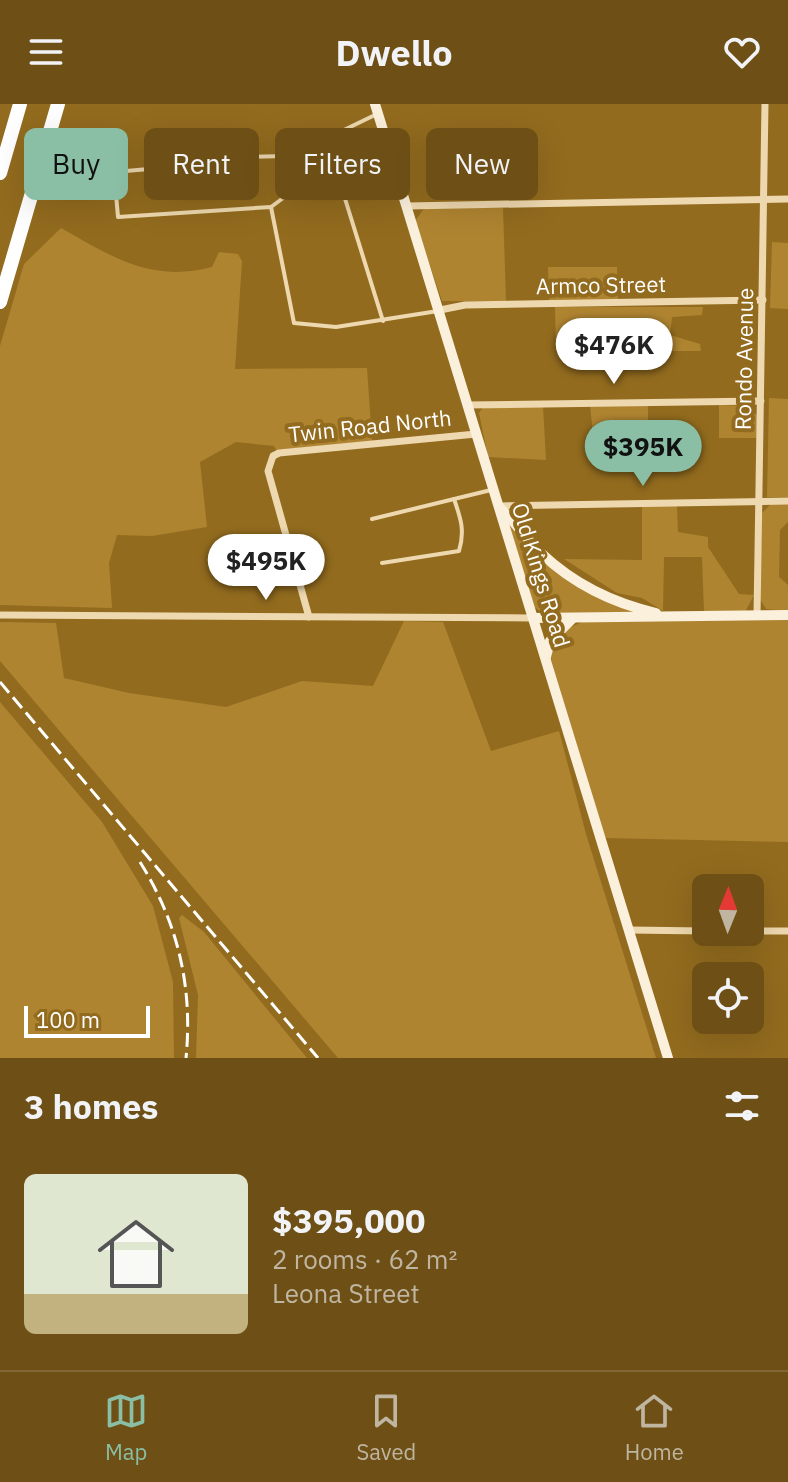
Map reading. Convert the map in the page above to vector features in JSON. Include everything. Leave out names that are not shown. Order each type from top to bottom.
[{"type":"highway","points":[[0,173],[20,104]]},
{"type":"highway","points":[[0,302],[58,104]]},
{"type":"street","name":"Rondo Avenue","points":[[757,616],[765,104]]},
{"type":"street","name":"Old Kings Road","points":[[377,109],[668,1058]]},
{"type":"street","points":[[407,206],[788,199]]},
{"type":"street","name":"Armco Street","points":[[440,310],[465,305],[763,300]]},
{"type":"street","points":[[467,405],[761,401]]},
{"type":"street","name":"Twin Road North","points":[[291,551],[268,471],[269,460],[279,453],[476,434]]},
{"type":"street","points":[[498,506],[788,501]]},
{"type":"street","points":[[498,506],[541,553],[581,585],[633,608],[674,617]]},
{"type":"street","points":[[291,551],[309,617]]},
{"type":"street","points":[[0,615],[573,618],[788,615]]},
{"type":"street","points":[[545,658],[550,641],[573,618]]},
{"type":"street","points":[[629,930],[692,931]]},
{"type":"street","points":[[764,931],[788,931]]},
{"type":"lane","points":[[343,128],[377,109]]},
{"type":"lane","points":[[144,169],[114,172],[118,217],[271,207],[280,200]]},
{"type":"lane","points":[[345,200],[383,321]]},
{"type":"lane","points":[[271,207],[294,323],[336,327],[440,310]]},
{"type":"lane","points":[[372,519],[493,489]]},
{"type":"lane","points":[[382,563],[459,551],[464,536],[454,499]]},
{"type":"lane","points":[[241,565],[291,551]]},
{"type":"shaded area","points":[[430,207],[503,208],[506,301],[442,301],[415,221],[423,210]]},
{"type":"shaded area","points":[[61,228],[115,257],[170,272],[212,267],[219,252],[238,254],[242,261],[235,369],[367,368],[372,441],[276,450],[274,446],[236,442],[200,462],[207,527],[152,536],[117,535],[109,563],[112,608],[0,605],[0,346],[24,264]]},
{"type":"shaded area","points":[[772,242],[788,243],[788,309],[770,308]]},
{"type":"shaded area","points":[[548,267],[617,267],[618,300],[549,301]]},
{"type":"shaded area","points":[[555,307],[703,307],[702,315],[672,317],[670,335],[700,344],[701,351],[556,351]]},
{"type":"shaded area","points":[[769,398],[788,399],[788,497],[767,497]]},
{"type":"shaded area","points":[[648,404],[648,451],[595,453],[590,405]]},
{"type":"shaded area","points":[[719,405],[747,406],[757,415],[757,438],[719,438]]},
{"type":"shaded area","points":[[543,406],[546,460],[488,457],[479,413],[483,407]]},
{"type":"shaded area","points":[[788,503],[788,522],[780,530],[779,577],[788,585],[788,611],[766,609],[760,599],[762,513],[771,504]]},
{"type":"shaded area","points":[[642,506],[677,506],[678,532],[708,537],[708,547],[739,594],[754,595],[745,612],[704,612],[702,557],[664,557],[663,611],[642,598],[617,593],[564,559],[642,560]]},
{"type":"shaded area","points":[[508,523],[540,557],[639,612],[544,614],[533,606]]},
{"type":"shaded area","points":[[788,619],[788,842],[605,838],[551,660],[560,635],[583,622]]},
{"type":"shaded area","points":[[404,621],[443,622],[491,751],[559,731],[586,834],[656,1058],[338,1058],[0,661],[0,622],[56,623],[64,678],[129,693],[226,707],[302,681],[373,686]]},
{"type":"shaded area","points":[[0,702],[102,822],[153,906],[173,982],[174,1058],[0,1058]]},
{"type":"shaded area","points":[[182,915],[204,932],[307,1058],[196,1058],[198,995],[179,918]]},
{"type":"railway","points":[[0,682],[318,1058]]},
{"type":"railway","points":[[140,862],[164,908],[180,956],[187,1006],[186,1058]]}]
